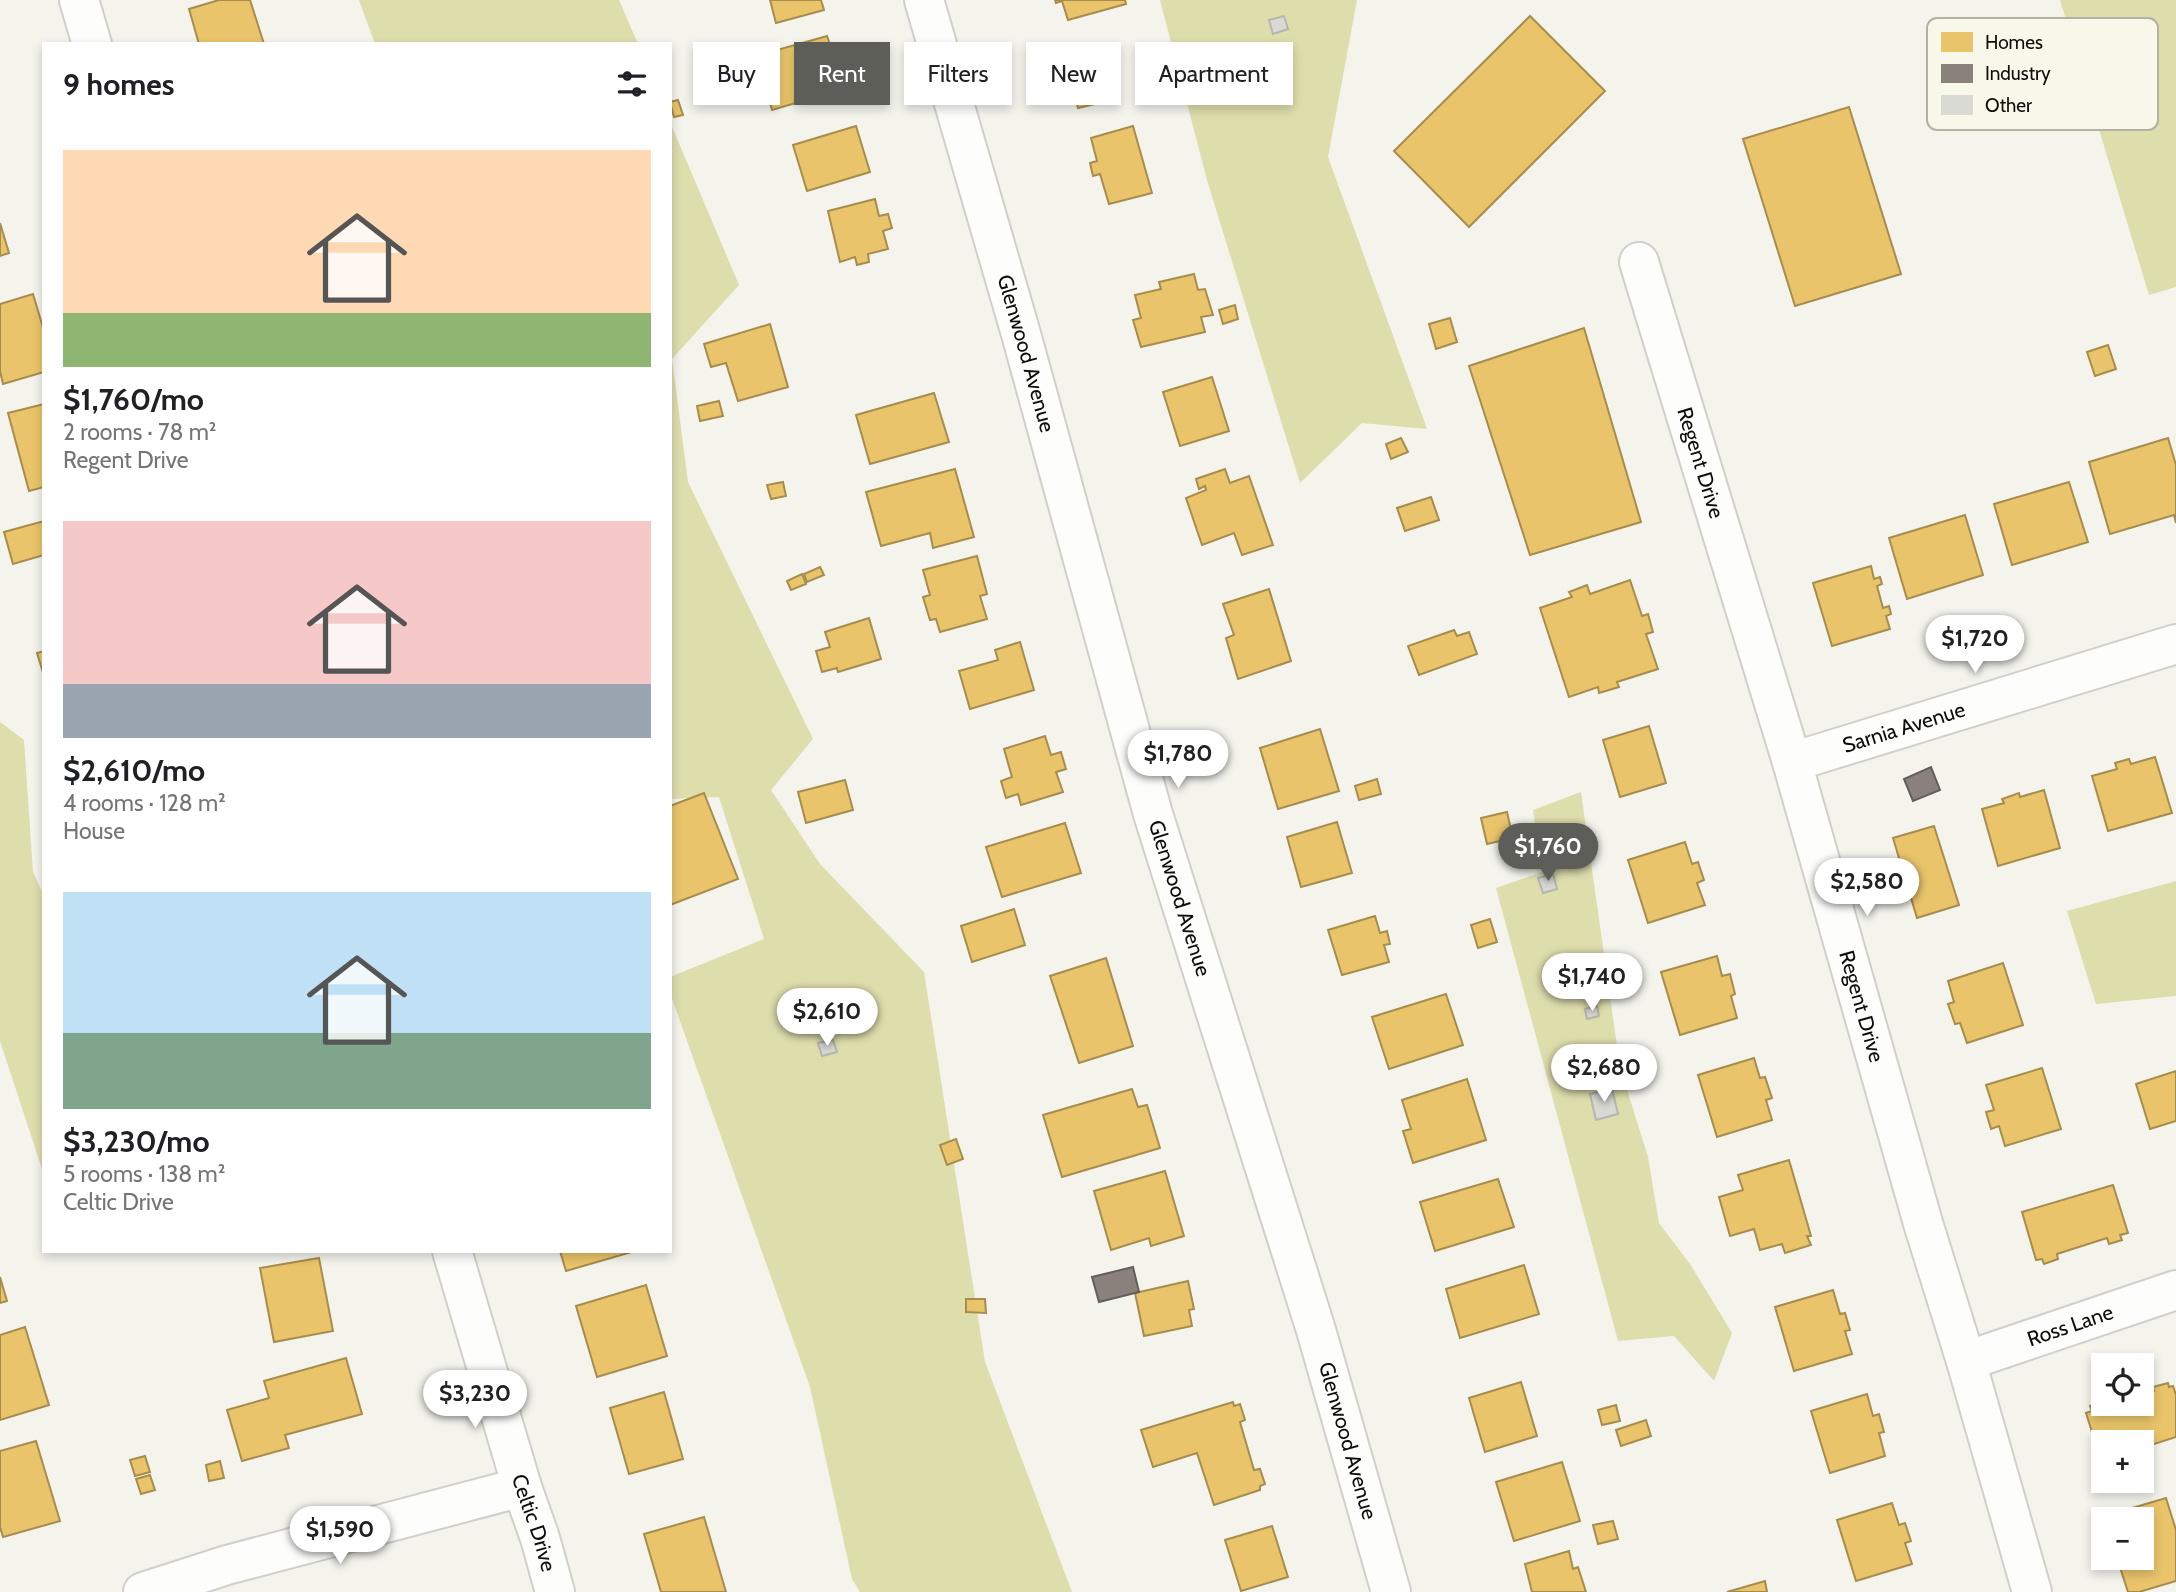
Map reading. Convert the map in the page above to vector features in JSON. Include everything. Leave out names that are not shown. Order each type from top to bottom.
[{"type":"street","points":[[79,0],[91,42]]},
{"type":"street","name":"Glenwood Avenue","points":[[924,0],[1021,334],[1153,814],[1316,1330],[1391,1592]]},
{"type":"street","name":"Regent Drive","points":[[1639,262],[1792,762],[1923,1223],[1966,1361],[2032,1592]]},
{"type":"street","name":"Sarnia Avenue","points":[[1792,762],[2176,644]]},
{"type":"street","name":"Celtic Drive","points":[[453,1253],[555,1592]]},
{"type":"street","name":"Ross Lane","points":[[1966,1361],[2176,1290]]},
{"type":"street","points":[[143,1592],[227,1565],[522,1487]]},
{"type":"green space","points":[[359,0],[619,0],[637,42],[374,42]]},
{"type":"green space","points":[[1160,0],[1357,0],[1328,157],[1427,429],[1362,423],[1300,483],[1207,180],[1187,105],[1293,105],[1293,42],[1171,42]]},
{"type":"green space","points":[[2060,0],[2176,0],[2176,287],[2149,295],[2099,130],[2158,130],[2158,18],[2065,18]]},
{"type":"green space","points":[[672,127],[739,285],[672,359]]},
{"type":"green space","points":[[672,359],[688,482],[813,739],[771,790],[820,864],[924,972],[985,1362],[1072,1592],[860,1592],[852,1579],[810,1387],[672,999],[672,976],[764,939],[719,797],[672,799]]},
{"type":"green space","points":[[0,722],[24,740],[33,872],[42,892],[42,1169],[0,1041]]},
{"type":"green space","points":[[1581,792],[1620,1067],[1648,1157],[1659,1223],[1690,1264],[1732,1333],[1714,1381],[1674,1336],[1618,1341],[1496,888],[1542,872],[1533,810]]},
{"type":"green space","points":[[2176,881],[2176,996],[2096,1004],[2067,911]]},
{"type":"building: Homes","points":[[219,0],[250,0],[263,42],[198,42],[189,9]]},
{"type":"building: Homes","points":[[770,0],[821,0],[824,10],[776,23]]},
{"type":"building: Homes","points":[[1055,0],[1125,0],[1126,4],[1068,20],[1062,1],[1056,3]]},
{"type":"building: Homes","points":[[1530,16],[1605,91],[1469,227],[1394,151]]},
{"type":"building: Homes","points":[[827,36],[829,42],[806,42]]},
{"type":"building: Homes","points":[[794,45],[794,103],[772,110],[771,105],[780,105],[780,49]]},
{"type":"building: Homes","points":[[678,100],[683,115],[674,117],[672,102]]},
{"type":"building: Homes","points":[[1849,107],[1901,274],[1795,306],[1743,139]]},
{"type":"building: Homes","points":[[856,126],[870,172],[807,191],[793,145]]},
{"type":"building: Homes","points":[[1133,126],[1152,193],[1109,204],[1100,174],[1093,176],[1090,163],[1097,161],[1091,138]]},
{"type":"building: Homes","points":[[875,199],[879,216],[888,214],[892,228],[883,231],[888,249],[868,254],[869,262],[857,265],[855,257],[840,262],[828,211]]},
{"type":"building: Homes","points":[[0,223],[9,253],[0,256]]},
{"type":"building: Homes","points":[[1194,274],[1198,290],[1205,289],[1213,315],[1201,317],[1205,332],[1141,347],[1133,320],[1141,318],[1135,295],[1161,289],[1159,282]]},
{"type":"building: Homes","points":[[33,294],[42,324],[42,373],[3,384],[0,371],[0,304]]},
{"type":"building: Homes","points":[[1235,305],[1238,319],[1223,324],[1219,310]]},
{"type":"building: Homes","points":[[1450,318],[1457,342],[1436,349],[1429,324]]},
{"type":"building: Homes","points":[[770,324],[788,387],[738,401],[726,363],[711,367],[704,344]]},
{"type":"building: Homes","points":[[1584,328],[1641,522],[1530,555],[1469,366]]},
{"type":"building: Homes","points":[[2108,345],[2116,369],[2095,376],[2087,352]]},
{"type":"building: Homes","points":[[1212,377],[1229,431],[1180,446],[1163,392]]},
{"type":"building: Homes","points":[[934,393],[949,442],[870,464],[856,415]]},
{"type":"building: Homes","points":[[719,401],[723,416],[700,421],[697,406]]},
{"type":"building: Homes","points":[[42,404],[42,488],[29,491],[8,413]]},
{"type":"building: Homes","points":[[1401,438],[1408,452],[1391,459],[1386,444]]},
{"type":"building: Homes","points":[[2168,438],[2176,465],[2176,523],[2174,515],[2110,534],[2089,462]]},
{"type":"building: Homes","points":[[955,469],[974,537],[933,548],[930,533],[881,546],[866,492]]},
{"type":"building: Homes","points":[[1225,469],[1230,483],[1249,476],[1273,545],[1242,555],[1234,533],[1202,545],[1186,498],[1206,490],[1205,486],[1199,489],[1196,479]]},
{"type":"building: Homes","points":[[783,482],[786,496],[771,499],[767,485]]},
{"type":"building: Homes","points":[[2069,482],[2088,542],[2012,565],[1994,504]]},
{"type":"building: Homes","points":[[1431,497],[1439,520],[1405,531],[1397,508]]},
{"type":"building: Homes","points":[[1965,515],[1983,575],[1907,599],[1889,538]]},
{"type":"building: Homes","points":[[42,522],[42,556],[13,564],[4,532]]},
{"type":"building: Homes","points":[[977,556],[987,594],[980,596],[987,619],[940,632],[936,619],[930,620],[923,597],[930,595],[923,570]]},
{"type":"building: Homes","points":[[1871,566],[1874,579],[1880,577],[1882,584],[1877,586],[1883,608],[1889,606],[1891,614],[1886,616],[1890,629],[1832,646],[1813,583]]},
{"type":"building: Homes","points":[[820,567],[824,575],[807,582],[804,574]]},
{"type":"building: Homes","points":[[802,574],[806,584],[791,590],[787,581]]},
{"type":"building: Homes","points":[[1630,580],[1642,616],[1648,614],[1653,632],[1646,634],[1658,669],[1617,682],[1619,687],[1599,693],[1598,687],[1569,697],[1540,608],[1572,597],[1569,592],[1587,585],[1590,594]]},
{"type":"building: Homes","points":[[1269,589],[1291,661],[1238,679],[1226,638],[1234,635],[1223,604]]},
{"type":"building: Homes","points":[[869,618],[881,659],[838,672],[837,668],[822,672],[816,651],[830,647],[825,632]]},
{"type":"building: Homes","points":[[1454,630],[1457,636],[1469,632],[1477,654],[1419,675],[1408,646]]},
{"type":"building: Homes","points":[[1020,642],[1034,690],[970,709],[959,671],[998,660],[995,650]]},
{"type":"building: Homes","points":[[42,652],[42,669],[37,653]]},
{"type":"building: Homes","points":[[1649,726],[1666,783],[1620,797],[1603,740]]},
{"type":"building: Homes","points":[[1320,729],[1339,791],[1278,809],[1260,748]]},
{"type":"building: Homes","points":[[1045,736],[1051,755],[1061,752],[1066,769],[1056,772],[1063,792],[1021,805],[1018,794],[1006,798],[1001,781],[1012,777],[1004,749]]},
{"type":"building: Homes","points":[[2155,757],[2172,813],[2108,831],[2092,776],[2117,769],[2115,763],[2129,759],[2131,764]]},
{"type":"building: Homes","points":[[1377,779],[1381,794],[1359,800],[1355,786]]},
{"type":"building: Homes","points":[[845,780],[853,810],[806,823],[798,792]]},
{"type":"building: Homes","points":[[2044,790],[2060,848],[1998,866],[1982,809],[2004,803],[2002,799],[2019,793],[2020,797]]},
{"type":"building: Homes","points":[[704,793],[738,879],[672,904],[672,805]]},
{"type":"building: Homes","points":[[1507,812],[1513,838],[1487,844],[1481,818]]},
{"type":"building: Homes","points":[[1337,822],[1352,873],[1301,887],[1287,837]]},
{"type":"building: Homes","points":[[1065,823],[1081,873],[1002,897],[986,847]]},
{"type":"building: Homes","points":[[1934,826],[1959,905],[1917,918],[1893,838]]},
{"type":"building: Homes","points":[[1685,842],[1692,864],[1698,862],[1704,880],[1697,883],[1705,905],[1648,923],[1628,860]]},
{"type":"building: Homes","points":[[1014,909],[1025,945],[972,962],[961,926]]},
{"type":"building: Homes","points":[[1375,916],[1380,933],[1387,931],[1390,944],[1384,945],[1389,962],[1342,975],[1328,930]]},
{"type":"building: Homes","points":[[1490,919],[1497,942],[1478,948],[1471,925]]},
{"type":"building: Homes","points":[[1717,956],[1722,976],[1730,974],[1735,994],[1731,996],[1737,1018],[1680,1035],[1661,972]]},
{"type":"building: Homes","points":[[1106,958],[1133,1046],[1079,1063],[1050,976]]},
{"type":"building: Homes","points":[[2003,963],[2023,1025],[1967,1043],[1960,1023],[1955,1024],[1948,1004],[1954,1002],[1948,981]]},
{"type":"building: Homes","points":[[1446,994],[1463,1045],[1389,1069],[1372,1017]]},
{"type":"building: Homes","points":[[1754,1058],[1760,1078],[1765,1077],[1772,1098],[1766,1100],[1772,1120],[1717,1137],[1698,1075]]},
{"type":"building: Homes","points":[[2042,1068],[2061,1129],[2005,1146],[1999,1126],[1991,1129],[1986,1112],[1994,1110],[1986,1085]]},
{"type":"building: Homes","points":[[2176,1071],[2176,1121],[2150,1129],[2136,1084]]},
{"type":"building: Homes","points":[[1467,1079],[1486,1140],[1413,1163],[1403,1131],[1411,1129],[1402,1100]]},
{"type":"building: Homes","points":[[1132,1089],[1138,1107],[1147,1105],[1160,1148],[1062,1177],[1043,1115]]},
{"type":"building: Homes","points":[[956,1139],[963,1159],[947,1165],[940,1145]]},
{"type":"building: Homes","points":[[1789,1160],[1811,1236],[1807,1236],[1811,1245],[1785,1253],[1782,1244],[1760,1250],[1754,1229],[1730,1236],[1719,1197],[1743,1190],[1738,1175]]},
{"type":"building: Homes","points":[[1165,1171],[1184,1236],[1151,1246],[1149,1238],[1111,1250],[1094,1191]]},
{"type":"building: Homes","points":[[1498,1179],[1514,1227],[1435,1251],[1420,1202]]},
{"type":"building: Homes","points":[[2113,1185],[2128,1233],[2120,1235],[2122,1240],[2109,1244],[2107,1238],[2057,1254],[2058,1259],[2044,1264],[2042,1259],[2036,1260],[2022,1212]]},
{"type":"building: Homes","points":[[561,1253],[628,1253],[566,1271]]},
{"type":"building: Homes","points":[[319,1258],[333,1331],[274,1342],[260,1268]]},
{"type":"building: Homes","points":[[1524,1265],[1539,1314],[1460,1338],[1446,1289]]},
{"type":"building: Homes","points":[[0,1277],[7,1301],[0,1303]]},
{"type":"building: Homes","points":[[1188,1281],[1194,1309],[1189,1310],[1192,1326],[1144,1336],[1135,1293]]},
{"type":"building: Homes","points":[[646,1285],[667,1356],[597,1377],[576,1306]]},
{"type":"building: Homes","points":[[1833,1290],[1840,1314],[1845,1313],[1850,1330],[1845,1331],[1852,1354],[1794,1371],[1775,1307]]},
{"type":"building: Homes","points":[[966,1299],[985,1299],[986,1313],[966,1312]]},
{"type":"building: Homes","points":[[25,1327],[49,1405],[0,1420],[0,1335]]},
{"type":"building: Homes","points":[[346,1358],[362,1414],[285,1435],[289,1448],[242,1461],[227,1410],[269,1398],[264,1381]]},
{"type":"building: Homes","points":[[1521,1382],[1537,1436],[1485,1452],[1469,1398]]},
{"type":"building: Homes","points":[[2168,1383],[2169,1387],[2173,1386],[2176,1395],[2176,1437],[2154,1444],[2154,1430],[2091,1430],[2086,1413],[2091,1411],[2091,1416],[2154,1416],[2154,1387]]},
{"type":"building: Homes","points":[[664,1392],[683,1459],[629,1474],[610,1408]]},
{"type":"building: Homes","points":[[1867,1394],[1873,1416],[1879,1414],[1884,1432],[1879,1433],[1885,1456],[1830,1473],[1811,1411]]},
{"type":"building: Homes","points":[[1233,1402],[1234,1406],[1240,1404],[1245,1420],[1240,1422],[1254,1470],[1260,1469],[1265,1484],[1260,1486],[1260,1490],[1214,1505],[1197,1453],[1153,1467],[1141,1430]]},
{"type":"building: Homes","points":[[1616,1405],[1620,1421],[1602,1425],[1598,1410]]},
{"type":"building: Homes","points":[[1646,1420],[1651,1436],[1621,1446],[1616,1430]]},
{"type":"building: Homes","points":[[36,1441],[60,1521],[3,1537],[0,1527],[0,1451]]},
{"type":"building: Homes","points":[[145,1456],[150,1472],[135,1476],[130,1460]]},
{"type":"building: Homes","points":[[220,1461],[224,1478],[209,1481],[206,1465]]},
{"type":"building: Homes","points":[[1562,1462],[1580,1521],[1514,1541],[1496,1482]]},
{"type":"building: Homes","points":[[150,1475],[155,1490],[141,1494],[136,1479]]},
{"type":"building: Homes","points":[[2166,1498],[2176,1530],[2176,1581],[2139,1592],[2128,1592],[2121,1570],[2154,1570],[2154,1507],[2136,1507]]},
{"type":"building: Homes","points":[[1892,1503],[1899,1525],[1905,1523],[1911,1541],[1905,1543],[1912,1564],[1856,1581],[1837,1520]]},
{"type":"building: Homes","points":[[704,1517],[726,1592],[661,1592],[644,1534]]},
{"type":"building: Homes","points":[[1613,1521],[1618,1539],[1598,1544],[1593,1525]]},
{"type":"building: Homes","points":[[1272,1526],[1288,1577],[1241,1591],[1225,1540]]},
{"type":"building: Homes","points":[[1569,1551],[1573,1569],[1578,1567],[1586,1592],[1532,1592],[1525,1564]]},
{"type":"building: Homes","points":[[1765,1581],[1767,1592],[1727,1592]]},
{"type":"building: Industry","points":[[1931,767],[1940,790],[1913,801],[1904,779]]},
{"type":"building: Industry","points":[[1133,1267],[1139,1292],[1099,1302],[1092,1277]]},
{"type":"building: Other","points":[[1284,16],[1288,29],[1273,34],[1269,20]]},
{"type":"building: Other","points":[[1553,874],[1557,889],[1543,893],[1538,878]]},
{"type":"building: Other","points":[[1597,1006],[1599,1016],[1587,1019],[1585,1009]]},
{"type":"building: Other","points":[[833,1040],[837,1052],[822,1056],[818,1043]]},
{"type":"building: Other","points":[[1612,1089],[1618,1114],[1596,1120],[1590,1094]]}]
